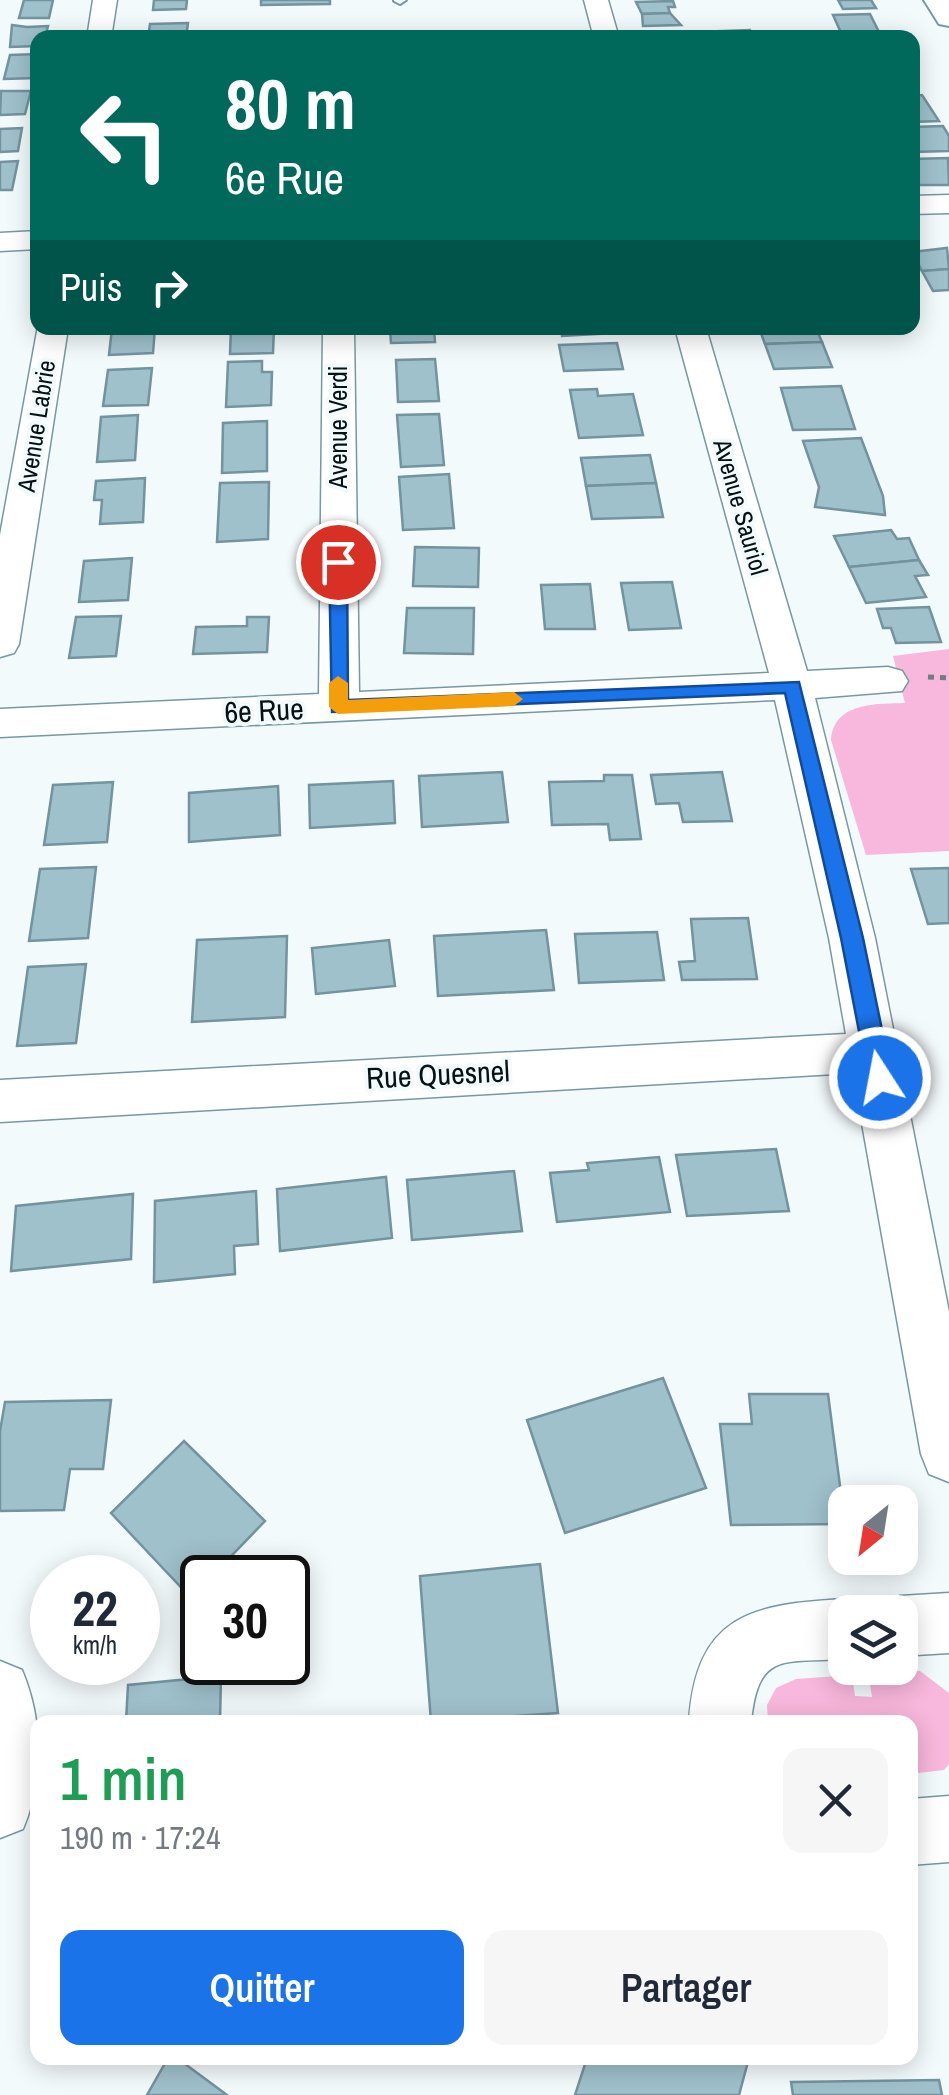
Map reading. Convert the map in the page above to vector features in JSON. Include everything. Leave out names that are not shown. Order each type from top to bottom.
[{"type":"street","points":[[100,30],[105,0]]},
{"type":"street","points":[[596,0],[604,30]]},
{"type":"street","points":[[938,0],[949,18]]},
{"type":"street","points":[[920,206],[949,204]]},
{"type":"street","points":[[0,242],[30,240]]},
{"type":"street","name":"Avenue Labrie","points":[[0,644],[51,335]]},
{"type":"street","name":"Avenue Verdi","points":[[338,335],[338,707]]},
{"type":"street","name":"Avenue Sauriol","points":[[692,335],[792,686],[875,1052],[949,1454]]},
{"type":"street","name":"6e Rue","points":[[0,723],[888,681]]},
{"type":"street","name":"Rue Quesnel","points":[[0,1101],[875,1052]]},
{"type":"street","points":[[918,1625],[949,1623]]},
{"type":"street","points":[[721,1715],[724,1677],[735,1656],[750,1643],[767,1636],[828,1631]]},
{"type":"street","points":[[0,1692],[8,1730],[0,1806]]},
{"type":"street","points":[[918,1832],[949,1830]]},
{"type":"shaded area","points":[[949,649],[949,851],[866,855],[831,740],[834,728],[840,718],[858,708],[905,703],[893,656]]},
{"type":"shaded area","points":[[918,1671],[949,1693],[949,1764],[944,1770],[918,1773],[918,1715],[768,1715],[767,1705],[776,1688],[796,1679],[828,1677],[828,1685],[853,1685],[855,1696],[872,1697],[870,1685],[918,1685]]},
{"type":"building","points":[[24,0],[53,0],[49,18],[19,18]]},
{"type":"building","points":[[154,0],[187,0],[186,9],[153,10]]},
{"type":"building","points":[[261,0],[330,0],[330,4],[261,5]]},
{"type":"building","points":[[838,0],[871,0],[876,8],[843,9]]},
{"type":"building","points":[[673,1],[675,7],[668,7],[670,13],[642,14],[636,2]]},
{"type":"building","points":[[670,13],[681,25],[643,26],[642,14]]},
{"type":"building","points":[[870,14],[878,30],[840,30],[833,15]]},
{"type":"building","points":[[188,23],[187,30],[149,30],[150,24]]},
{"type":"building","points":[[12,25],[48,26],[47,30],[30,30],[30,46],[10,47]]},
{"type":"building","points":[[30,54],[30,78],[4,79],[10,55]]},
{"type":"building","points":[[1,91],[30,91],[25,114],[0,115]]},
{"type":"building","points":[[922,95],[939,121],[920,122]]},
{"type":"building","points":[[943,126],[949,136],[949,151],[920,152],[920,127]]},
{"type":"building","points":[[22,128],[18,151],[0,152],[0,129]]},
{"type":"building","points":[[948,158],[949,185],[920,185],[920,159]]},
{"type":"building","points":[[18,161],[12,190],[0,190],[0,162]]},
{"type":"building","points":[[947,248],[949,269],[922,271],[920,251]]},
{"type":"building","points":[[949,269],[949,290],[933,291],[922,271]]},
{"type":"building","points":[[111,335],[154,335],[153,353],[109,355]]},
{"type":"building","points":[[231,335],[274,335],[273,353],[230,354]]},
{"type":"building","points":[[390,335],[434,335],[435,342],[391,343]]},
{"type":"building","points":[[762,335],[819,335],[822,342],[765,344]]},
{"type":"building","points":[[822,342],[832,367],[774,369],[765,344]]},
{"type":"building","points":[[617,343],[623,369],[564,371],[559,345]]},
{"type":"building","points":[[435,359],[439,401],[398,402],[396,360]]},
{"type":"building","points":[[262,361],[262,372],[272,372],[271,405],[226,407],[228,362]]},
{"type":"building","points":[[152,368],[148,405],[103,406],[108,370]]},
{"type":"building","points":[[841,386],[855,429],[793,430],[781,388]]},
{"type":"building","points":[[597,389],[598,396],[633,394],[643,435],[579,438],[570,390]]},
{"type":"building","points":[[439,414],[444,465],[401,467],[397,415]]},
{"type":"building","points":[[138,415],[135,460],[97,462],[101,417]]},
{"type":"building","points":[[267,421],[267,471],[222,473],[223,423]]},
{"type":"building","points":[[861,438],[883,496],[885,515],[815,507],[819,487],[803,441]]},
{"type":"building","points":[[650,455],[656,483],[586,486],[581,458]]},
{"type":"building","points":[[449,474],[454,528],[403,530],[399,477]]},
{"type":"building","points":[[145,478],[143,522],[100,524],[102,500],[94,500],[96,481]]},
{"type":"building","points":[[269,482],[268,539],[217,542],[220,483]]},
{"type":"building","points":[[656,483],[663,517],[592,519],[586,486]]},
{"type":"building","points":[[891,530],[897,539],[909,538],[919,560],[849,567],[834,536]]},
{"type":"building","points":[[415,547],[479,548],[478,587],[413,586]]},
{"type":"building","points":[[132,558],[128,600],[79,602],[84,561]]},
{"type":"building","points":[[919,560],[928,575],[915,576],[926,597],[866,603],[849,567]]},
{"type":"building","points":[[672,582],[681,628],[629,630],[621,583]]},
{"type":"building","points":[[590,584],[595,629],[545,629],[541,585]]},
{"type":"building","points":[[929,607],[941,642],[896,643],[891,628],[883,628],[877,609]]},
{"type":"building","points":[[407,608],[474,608],[473,654],[404,653]]},
{"type":"building","points":[[121,616],[116,656],[69,658],[76,617]]},
{"type":"building","points":[[247,617],[269,617],[267,652],[193,654],[196,627],[247,626]]},
{"type":"building","points":[[502,772],[508,822],[422,827],[419,776]]},
{"type":"building","points":[[722,772],[732,821],[683,822],[679,803],[656,804],[651,775]]},
{"type":"building","points":[[604,775],[632,775],[641,839],[610,840],[608,824],[552,825],[549,782],[604,781]]},
{"type":"building","points":[[393,781],[395,823],[310,828],[309,785]]},
{"type":"building","points":[[113,782],[107,842],[44,845],[53,785]]},
{"type":"building","points":[[278,786],[280,835],[189,842],[189,793]]},
{"type":"building","points":[[96,867],[88,938],[29,941],[40,869]]},
{"type":"building","points":[[949,868],[949,923],[928,924],[911,869]]},
{"type":"building","points":[[748,918],[757,979],[682,980],[679,962],[695,961],[691,919]]},
{"type":"building","points":[[546,930],[554,990],[438,996],[434,936]]},
{"type":"building","points":[[657,932],[664,980],[579,983],[575,934]]},
{"type":"building","points":[[287,936],[285,1017],[192,1022],[197,940]]},
{"type":"building","points":[[389,940],[395,986],[316,994],[312,948]]},
{"type":"building","points":[[86,964],[76,1043],[17,1046],[28,967]]},
{"type":"building","points":[[776,1149],[789,1211],[687,1216],[676,1155]]},
{"type":"building","points":[[659,1157],[670,1212],[557,1222],[550,1173],[589,1170],[587,1163]]},
{"type":"building","points":[[514,1171],[522,1231],[412,1240],[407,1180]]},
{"type":"building","points":[[386,1177],[392,1238],[280,1251],[277,1189]]},
{"type":"building","points":[[256,1191],[258,1244],[234,1246],[235,1274],[154,1282],[155,1201]]},
{"type":"building","points":[[133,1194],[131,1259],[11,1271],[16,1206]]},
{"type":"building","points":[[663,1378],[706,1488],[565,1533],[527,1420]]},
{"type":"building","points":[[749,1394],[828,1394],[840,1485],[828,1485],[828,1524],[731,1525],[720,1424],[752,1424]]},
{"type":"building","points":[[111,1400],[103,1469],[70,1469],[64,1510],[0,1511],[0,1431],[5,1402]]},
{"type":"building","points":[[184,1441],[265,1521],[232,1555],[180,1555],[180,1586],[160,1565],[160,1555],[151,1555],[111,1513]]},
{"type":"building","points":[[540,1564],[558,1713],[430,1715],[420,1576]]},
{"type":"building","points":[[180,1680],[180,1685],[221,1685],[220,1715],[126,1715],[128,1685],[160,1685],[160,1682]]},
{"type":"building","points":[[164,2065],[186,2065],[227,2095],[147,2095]]},
{"type":"building","points":[[585,2065],[747,2065],[739,2095],[575,2095]]},
{"type":"building","points":[[939,2080],[942,2095],[793,2095],[791,2082]]},
{"type":"slow traffic","points":[[338,683],[338,707],[514,699]]},
{"type":"route","points":[[338,562],[338,707],[792,686],[852,938],[880,1078]]}]
